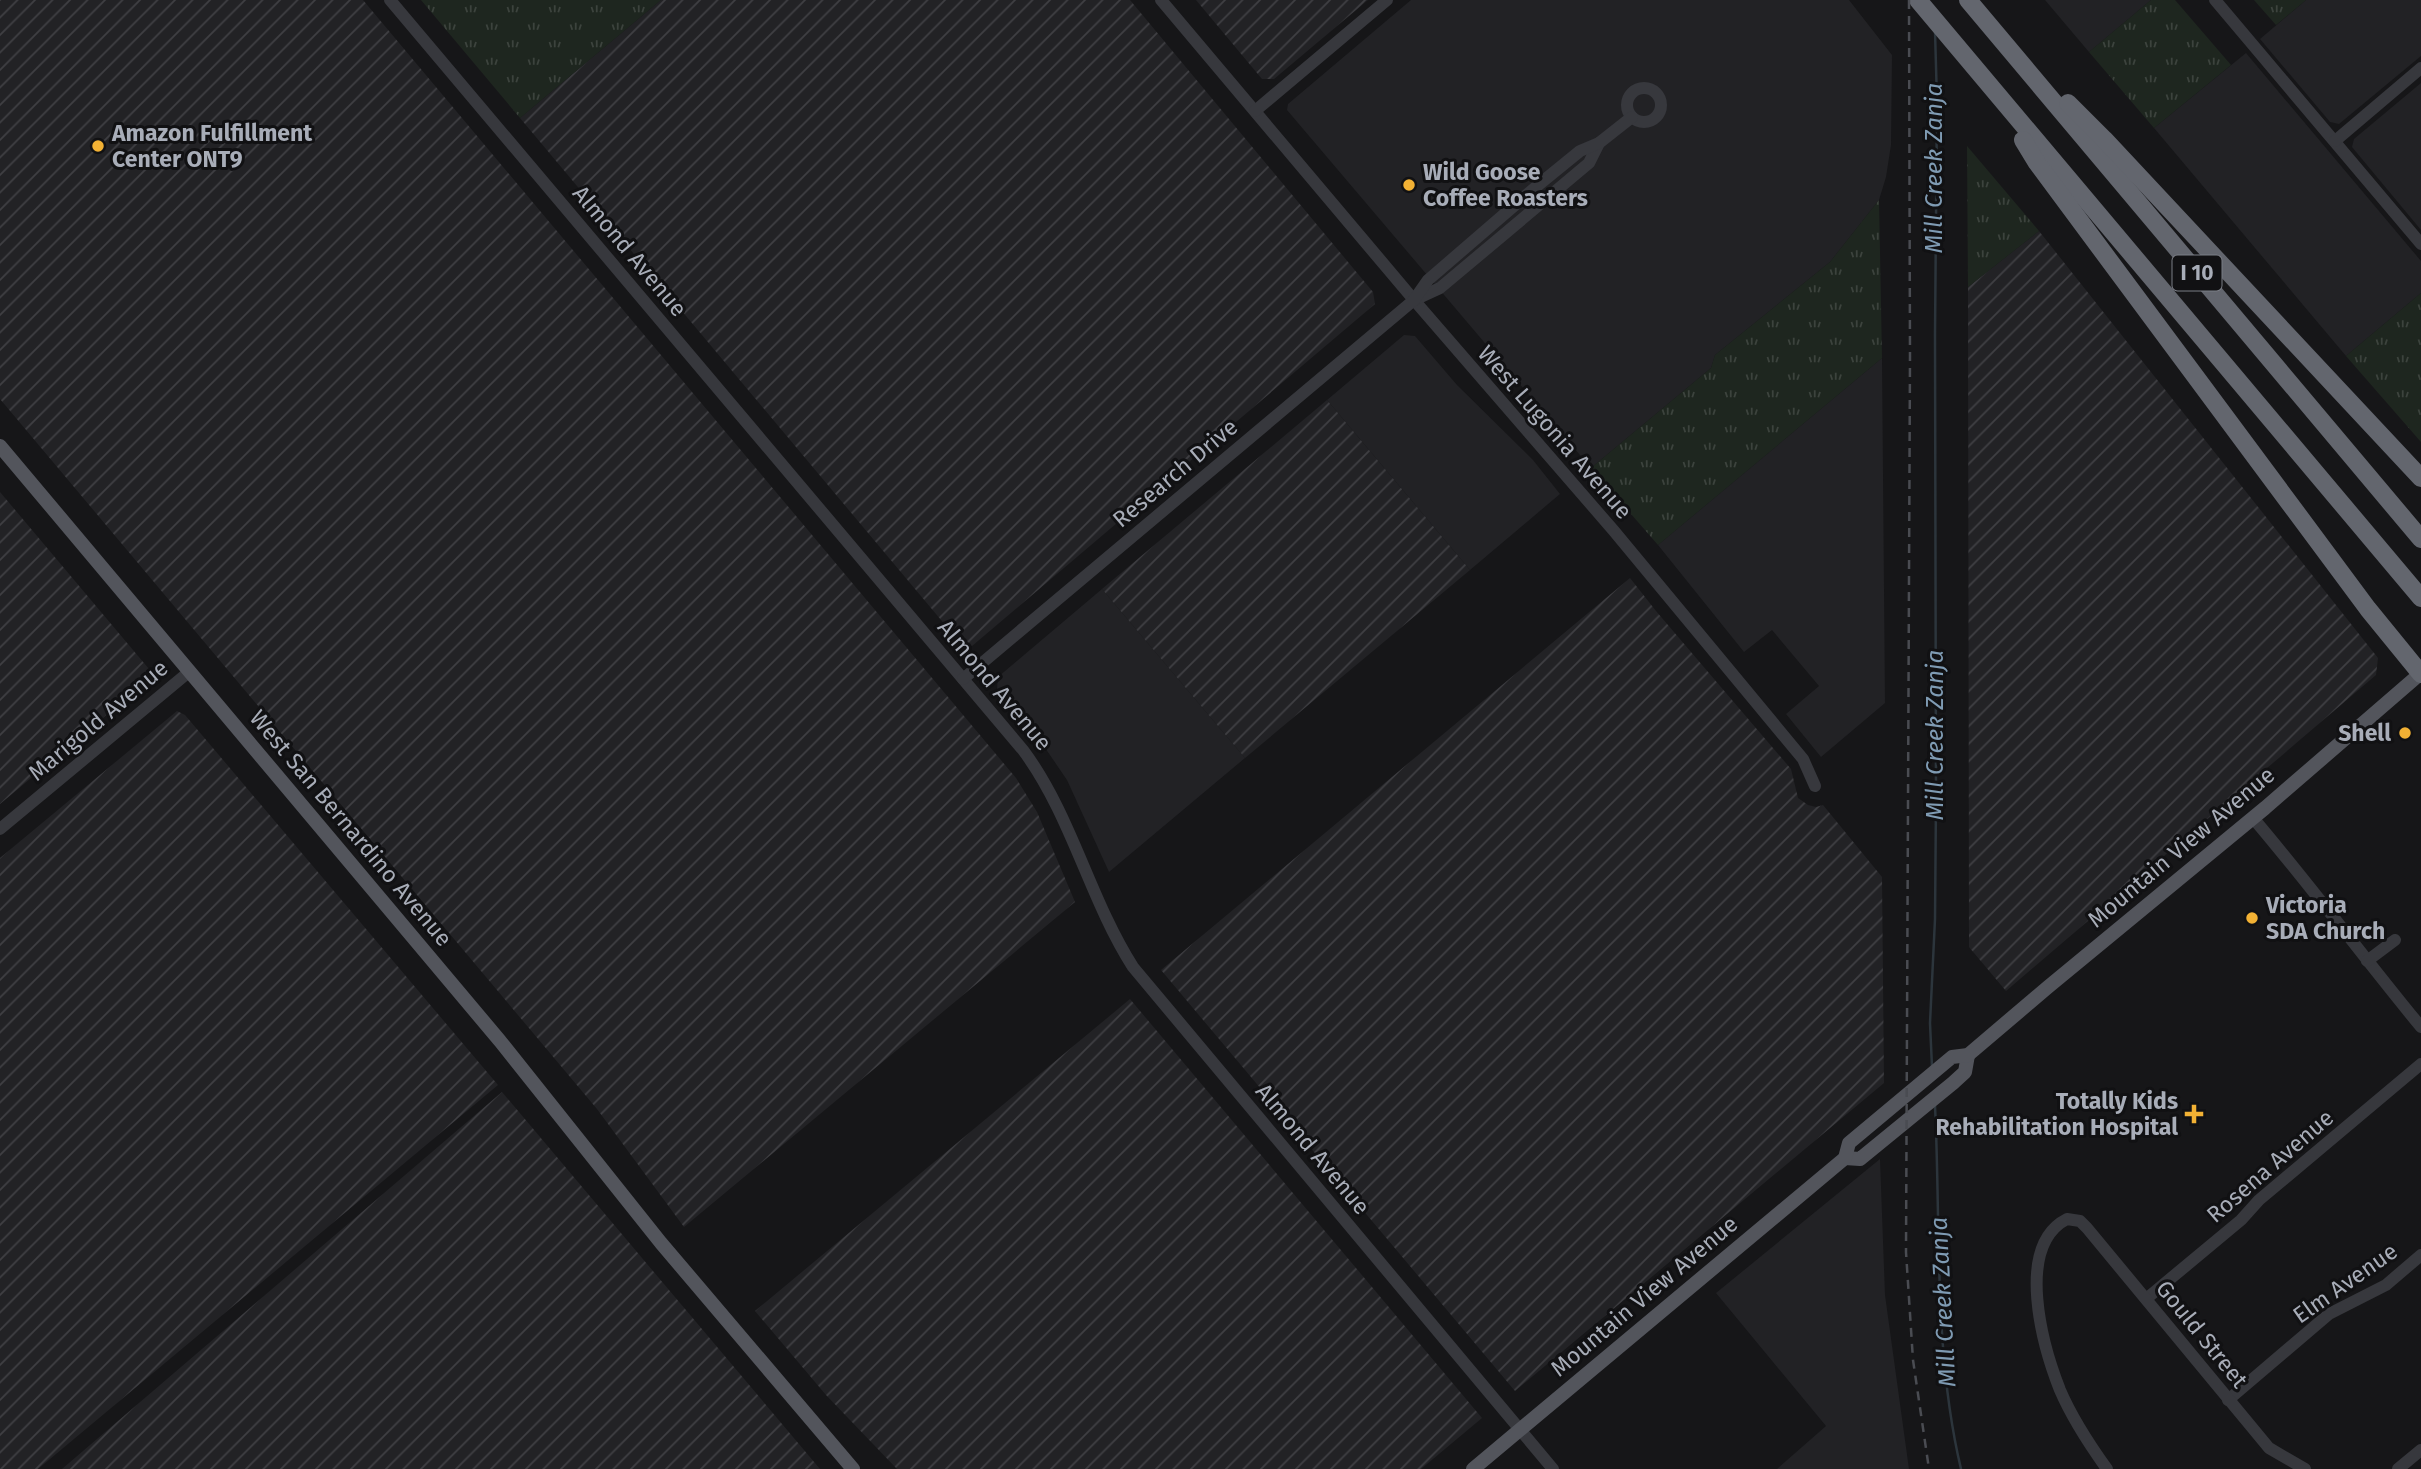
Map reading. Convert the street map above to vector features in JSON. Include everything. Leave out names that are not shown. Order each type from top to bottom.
[{"type":"highway","name":"I 10","points":[[1918,0],[2421,598]]},
{"type":"highway","name":"I 10","points":[[1970,3],[2421,539]]},
{"type":"highway","points":[[1991,27],[2104,139],[2421,478]]},
{"type":"highway","points":[[1985,81],[2038,163],[2368,609],[2421,674]]},
{"type":"main road","name":"West San Bernardino Avenue","points":[[0,446],[500,1041],[661,1243],[853,1469]]},
{"type":"main road","name":"Mountain View Avenue","points":[[1473,1469],[1845,1158],[1849,1143],[1952,1057],[1968,1055],[2421,674]]},
{"type":"main road","name":"Mountain View Avenue","points":[[1845,1158],[1860,1159],[1953,1083],[1965,1072],[1968,1055]]},
{"type":"street","name":"Almond Avenue","points":[[390,0],[1023,750],[1061,810],[1109,926],[1133,967],[1553,1469]]},
{"type":"street","name":"West Lugonia Avenue","points":[[1161,0],[1414,300],[1562,469],[1802,759],[1815,786]]},
{"type":"street","points":[[1255,111],[1387,0]]},
{"type":"street","points":[[2215,0],[2421,244]]},
{"type":"street","points":[[2334,142],[2421,68]]},
{"type":"street","name":"Research Drive","points":[[963,679],[1414,300],[1440,288],[1581,170],[1589,163],[1599,143],[1632,117]]},
{"type":"street","name":"Marigold Avenue","points":[[0,829],[190,671]]},
{"type":"street","points":[[2253,818],[2328,907],[2367,961],[2421,1027]]},
{"type":"street","points":[[2367,961],[2395,940]]},
{"type":"street","name":"Rosena Avenue","points":[[2146,1299],[2421,1064]]},
{"type":"street","name":"Gould Street","points":[[2107,1469],[2083,1434],[2060,1389],[2040,1318],[2036,1278],[2041,1252],[2054,1228],[2073,1219],[2080,1221],[2087,1228],[2273,1452],[2305,1469]]},
{"type":"street","name":"Elm Avenue","points":[[2228,1400],[2329,1314],[2386,1285],[2421,1255]]},
{"type":"street","points":[[2398,1469],[2421,1450]]},
{"type":"shaded area","points":[[0,0],[363,0],[1016,778],[1037,812],[1075,902],[684,1227],[597,1109],[0,399]]},
{"type":"shaded area","points":[[661,0],[1130,0],[1373,292],[1375,304],[972,646],[962,645],[520,118]]},
{"type":"shaded area","points":[[1196,0],[1368,0],[1274,79],[1262,79]]},
{"type":"shaded area","points":[[1411,0],[1849,0],[1892,55],[1891,145],[1879,200],[1830,262],[1715,355],[1711,368],[1591,468],[1287,110],[1288,104]]},
{"type":"shaded area","points":[[2045,0],[2151,0],[2089,52]]},
{"type":"shaded area","points":[[2306,0],[2421,0],[2421,56],[2339,124],[2330,122],[2260,39]]},
{"type":"shaded area","points":[[2246,53],[2421,261],[2421,293],[2346,356],[2154,128]]},
{"type":"shaded area","points":[[2421,83],[2421,230],[2352,147],[2354,139]]},
{"type":"shaded area","points":[[2039,231],[2378,658],[2376,675],[2006,991],[1969,947],[1968,287]]},
{"type":"shaded area","points":[[1404,335],[1415,336],[1457,385],[1533,460],[1560,494],[1470,570],[1327,400]]},
{"type":"shaded area","points":[[1882,358],[1885,703],[1821,757],[1786,714],[1819,686],[1772,630],[1744,652],[1658,545]]},
{"type":"shaded area","points":[[1327,400],[1470,570],[1245,758],[1102,589]]},
{"type":"shaded area","points":[[0,492],[149,669],[149,673],[147,681],[0,804]]},
{"type":"shaded area","points":[[1630,578],[1791,769],[1798,798],[1808,805],[1823,805],[1882,877],[1884,1083],[1515,1391],[1161,970]]},
{"type":"shaded area","points":[[1102,589],[1245,758],[1109,872],[1067,780],[1039,739],[997,689],[998,677]]},
{"type":"shaded area","points":[[177,711],[185,715],[498,1085],[38,1469],[0,1469],[0,858]]},
{"type":"shaded area","points":[[1130,999],[1482,1418],[1421,1469],[897,1469],[826,1395],[755,1311]]},
{"type":"shaded area","points":[[502,1092],[820,1469],[62,1469]]},
{"type":"shaded area","points":[[1880,1159],[1885,1295],[1909,1469],[1777,1469],[1826,1426],[1716,1293]]},
{"type":"green space","points":[[421,0],[661,0],[520,118]]},
{"type":"green space","points":[[2151,0],[2175,0],[2231,65],[2154,128],[2089,52]]},
{"type":"green space","points":[[2254,0],[2306,0],[2276,25]]},
{"type":"green space","points":[[1967,146],[2039,231],[1968,287]]},
{"type":"green space","points":[[1879,200],[1882,358],[1658,545],[1591,468],[1711,368],[1715,355],[1830,262]]},
{"type":"green space","points":[[2421,293],[2421,442],[2346,356]]},
{"type":"waterway","name":"Mill Creek Zanja","points":[[1932,1067],[1930,1023],[1935,919],[1936,800],[1935,31]]},
{"type":"waterway","name":"Mill Creek Zanja","points":[[1935,1106],[1942,1334],[1952,1424],[1961,1469]]},
{"type":"railway","points":[[1909,0],[1906,1252],[1913,1360],[1929,1469]]},
{"type":"place","name":"Amazon Fulfillment Center ONT9","points":[[98,146]]},
{"type":"place","name":"Wild Goose Coffee Roasters","points":[[1409,185]]},
{"type":"place","name":"Shell","points":[[2405,733]]},
{"type":"place","name":"Victoria SDA Church","points":[[2252,918]]},
{"type":"place","name":"Totally Kids Rehabilitation Hospital","points":[[2194,1114]]}]
